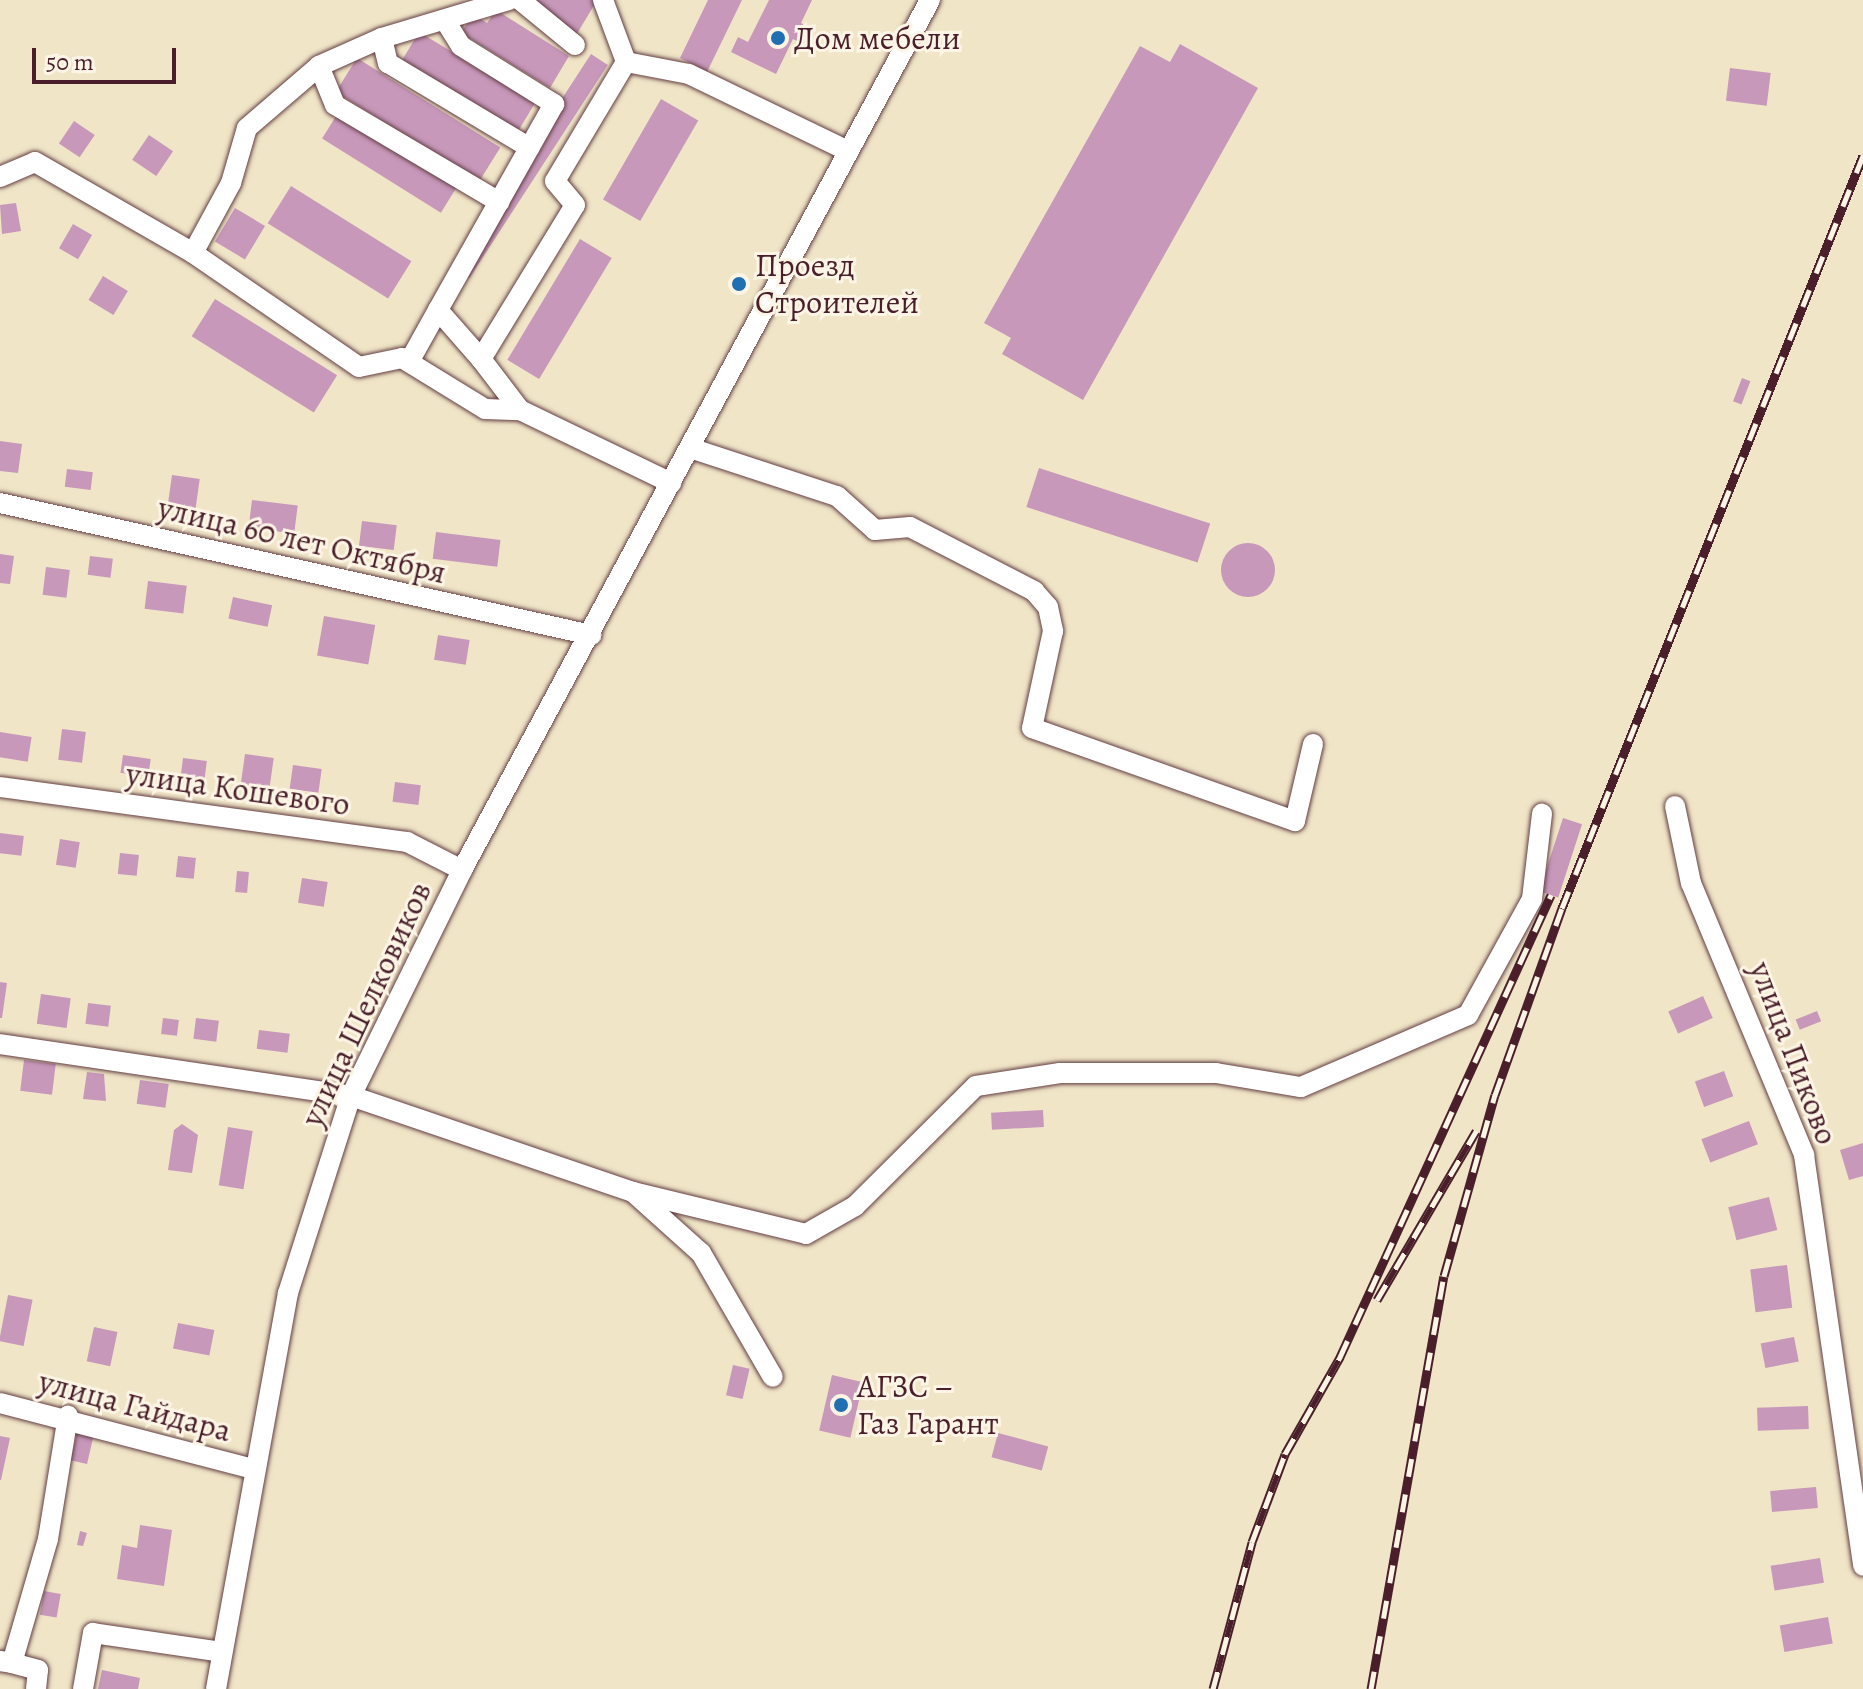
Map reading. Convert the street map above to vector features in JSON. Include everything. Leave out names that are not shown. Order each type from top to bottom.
[{"type":"street","points":[[193,253],[231,183],[247,128],[319,66],[382,38],[446,22],[509,0]]},
{"type":"street","points":[[520,0],[575,45]]},
{"type":"street","points":[[603,0],[626,62]]},
{"type":"street","name":"улица Шелковиков","points":[[216,1689],[288,1293],[351,1096],[462,870],[591,635],[928,1]]},
{"type":"street","points":[[409,362],[554,104],[461,46],[446,22]]},
{"type":"street","points":[[382,38],[388,63],[530,148]]},
{"type":"street","points":[[626,62],[689,74],[848,151]]},
{"type":"street","points":[[481,359],[575,205],[555,181],[626,62]]},
{"type":"street","points":[[319,66],[335,105],[499,202]]},
{"type":"street","points":[[0,177],[35,162],[193,253],[359,367],[409,362],[485,409],[520,410],[671,483]]},
{"type":"street","points":[[438,310],[520,410]]},
{"type":"street","points":[[690,448],[837,496],[875,530],[910,527],[1034,591],[1048,607],[1053,631],[1032,728],[1295,821],[1313,744]]},
{"type":"street","name":"улица 60 лет Октября","points":[[0,503],[591,635]]},
{"type":"street","name":"улица Кошевого","points":[[0,787],[407,842],[462,870]]},
{"type":"street","name":"улица Пиково","points":[[1675,806],[1691,883],[1804,1155],[1863,1566]]},
{"type":"street","points":[[0,1044],[351,1096],[633,1192],[806,1234],[855,1206],[976,1086],[1060,1073],[1216,1073],[1301,1087],[1468,1015],[1532,899],[1542,814]]},
{"type":"street","points":[[633,1192],[701,1253],[773,1377]]},
{"type":"street","name":"улица Гайдара","points":[[0,1403],[68,1416],[254,1469]]},
{"type":"street","points":[[36,1689],[38,1670],[6,1662],[48,1539],[68,1416]]},
{"type":"street","points":[[83,1689],[93,1633],[222,1652]]},
{"type":"building","points":[[537,0],[596,2],[575,37],[530,10]]},
{"type":"building","points":[[708,0],[742,0],[707,72],[680,58]]},
{"type":"building","name":"Дом мебели","points":[[769,0],[812,0],[801,23],[811,28],[803,44],[793,39],[776,74],[731,52],[738,37],[748,42]]},
{"type":"building","points":[[496,10],[569,56],[550,88],[461,33],[473,14],[487,23]]},
{"type":"building","points":[[419,32],[536,102],[518,131],[401,61]]},
{"type":"building","points":[[1180,44],[1258,88],[1083,400],[1002,354],[1011,338],[984,323],[1140,46],[1170,62]]},
{"type":"building","points":[[591,54],[608,65],[469,278],[453,267]]},
{"type":"building","points":[[357,58],[500,148],[479,181],[336,92]]},
{"type":"building","points":[[1730,68],[1771,73],[1767,106],[1726,101]]},
{"type":"building","points":[[661,99],[698,120],[640,221],[603,199]]},
{"type":"building","points":[[338,113],[457,187],[441,213],[322,138]]},
{"type":"building","points":[[74,121],[95,135],[80,157],[59,143]]},
{"type":"building","points":[[149,135],[173,151],[156,176],[132,160]]},
{"type":"building","points":[[291,186],[411,261],[388,299],[268,223]]},
{"type":"building","points":[[16,203],[21,231],[2,234],[0,205]]},
{"type":"building","points":[[235,208],[265,226],[245,259],[215,241]]},
{"type":"building","points":[[73,224],[92,235],[78,259],[59,248]]},
{"type":"building","points":[[580,239],[612,258],[539,379],[507,360]]},
{"type":"building","points":[[103,276],[128,291],[113,315],[89,300]]},
{"type":"building","points":[[215,299],[337,375],[314,413],[192,336]]},
{"type":"building","points":[[1742,378],[1750,381],[1741,405],[1733,401]]},
{"type":"building","points":[[0,441],[22,444],[18,473],[0,471]]},
{"type":"building","points":[[1039,468],[1210,524],[1198,563],[1026,507]]},
{"type":"building","points":[[67,469],[93,472],[91,490],[65,487]]},
{"type":"building","points":[[172,475],[200,479],[195,512],[167,508]]},
{"type":"building","points":[[252,500],[298,506],[294,533],[249,528]]},
{"type":"building","points":[[362,521],[397,525],[394,550],[359,546]]},
{"type":"building","points":[[436,532],[501,540],[497,567],[433,559]]},
{"type":"building","points":[[1248,543],[1267,551],[1275,570],[1267,589],[1248,597],[1229,589],[1221,570],[1229,551]]},
{"type":"building","points":[[0,554],[14,556],[10,584],[0,583]]},
{"type":"building","points":[[90,556],[113,559],[111,578],[88,575]]},
{"type":"building","points":[[46,567],[70,570],[66,598],[43,595]]},
{"type":"building","points":[[148,581],[187,586],[183,614],[145,609]]},
{"type":"building","points":[[233,597],[272,605],[268,627],[228,619]]},
{"type":"building","points":[[324,616],[375,625],[368,664],[317,655]]},
{"type":"building","points":[[438,635],[470,640],[466,665],[434,660]]},
{"type":"building","points":[[62,729],[86,732],[82,763],[58,760]]},
{"type":"building","points":[[0,732],[32,737],[28,762],[0,757]]},
{"type":"building","points":[[245,754],[274,758],[269,791],[240,787]]},
{"type":"building","points":[[123,755],[151,759],[148,777],[120,773]]},
{"type":"building","points":[[183,758],[207,761],[204,782],[180,779]]},
{"type":"building","points":[[293,765],[322,769],[318,793],[290,789]]},
{"type":"building","points":[[395,782],[421,785],[418,805],[393,802]]},
{"type":"building","points":[[1563,818],[1582,824],[1558,897],[1539,891]]},
{"type":"building","points":[[0,833],[24,836],[21,856],[0,853]]},
{"type":"building","points":[[60,839],[80,842],[76,868],[56,865]]},
{"type":"building","points":[[120,853],[139,855],[137,876],[118,874]]},
{"type":"building","points":[[178,856],[196,858],[194,879],[176,877]]},
{"type":"building","points":[[237,871],[249,872],[247,893],[235,892]]},
{"type":"building","points":[[302,878],[328,882],[324,907],[298,903]]},
{"type":"building","points":[[0,982],[7,983],[2,1018],[0,1018]]},
{"type":"building","points":[[41,994],[71,998],[67,1028],[37,1024]]},
{"type":"building","points":[[1703,996],[1713,1018],[1678,1033],[1668,1011]]},
{"type":"building","points":[[88,1003],[111,1006],[108,1027],[85,1024]]},
{"type":"building","points":[[1817,1011],[1821,1021],[1800,1030],[1796,1020]]},
{"type":"building","points":[[163,1018],[179,1020],[177,1036],[161,1034]]},
{"type":"building","points":[[196,1018],[219,1021],[216,1042],[193,1039]]},
{"type":"building","points":[[259,1030],[290,1034],[287,1053],[257,1049]]},
{"type":"building","points":[[24,1060],[56,1064],[52,1095],[20,1091]]},
{"type":"building","points":[[1724,1071],[1733,1096],[1704,1107],[1695,1082]]},
{"type":"building","points":[[87,1072],[104,1074],[106,1101],[83,1099]]},
{"type":"building","points":[[140,1080],[169,1084],[165,1108],[137,1104]]},
{"type":"building","points":[[1043,1110],[1044,1127],[992,1130],[991,1113]]},
{"type":"building","points":[[1749,1121],[1758,1144],[1710,1163],[1701,1139]]},
{"type":"building","points":[[182,1124],[198,1135],[192,1173],[168,1170],[174,1130]]},
{"type":"building","points":[[228,1127],[253,1131],[243,1189],[219,1185]]},
{"type":"building","points":[[1863,1143],[1863,1176],[1849,1180],[1840,1150]]},
{"type":"building","points":[[1769,1197],[1777,1230],[1736,1240],[1728,1207]]},
{"type":"building","points":[[1787,1265],[1792,1308],[1756,1312],[1750,1270]]},
{"type":"building","points":[[8,1295],[33,1300],[24,1346],[0,1341]]},
{"type":"building","points":[[178,1323],[214,1330],[209,1356],[173,1349]]},
{"type":"building","points":[[94,1327],[117,1332],[110,1366],[87,1361]]},
{"type":"building","points":[[1794,1337],[1799,1362],[1765,1368],[1761,1343]]},
{"type":"building","points":[[733,1365],[750,1369],[743,1399],[726,1395]]},
{"type":"building","points":[[832,1375],[863,1382],[850,1438],[819,1431]]},
{"type":"building","points":[[1808,1406],[1809,1429],[1758,1431],[1757,1408]]},
{"type":"building","points":[[77,1432],[94,1436],[87,1464],[70,1460]]},
{"type":"building","points":[[998,1433],[1048,1446],[1042,1471],[992,1457]]},
{"type":"building","points":[[0,1436],[10,1438],[1,1480],[0,1480]]},
{"type":"building","points":[[1816,1487],[1818,1508],[1772,1512],[1770,1491]]},
{"type":"building","points":[[140,1525],[172,1530],[164,1586],[117,1579],[122,1545],[137,1548]]},
{"type":"building","points":[[80,1531],[87,1533],[83,1546],[77,1545]]},
{"type":"building","points":[[1820,1558],[1824,1583],[1775,1591],[1771,1566]]},
{"type":"building","points":[[44,1591],[61,1594],[57,1618],[40,1615]]},
{"type":"building","points":[[1828,1617],[1833,1644],[1784,1652],[1780,1626]]},
{"type":"building","points":[[102,1670],[140,1678],[138,1689],[98,1689]]},
{"type":"railway","points":[[1371,1689],[1444,1276],[1495,1095],[1562,908],[1863,156]]},
{"type":"railway","points":[[1213,1689],[1252,1542],[1285,1454],[1340,1357],[1551,895]]},
{"type":"railway","points":[[1377,1300],[1476,1131]]},
{"type":"place","name":"Дом мебели","points":[[778,38]]},
{"type":"place","name":"Проезд Строителей","points":[[739,284]]},
{"type":"place","name":"АГЗС – Газ Гарант","points":[[841,1405]]}]
